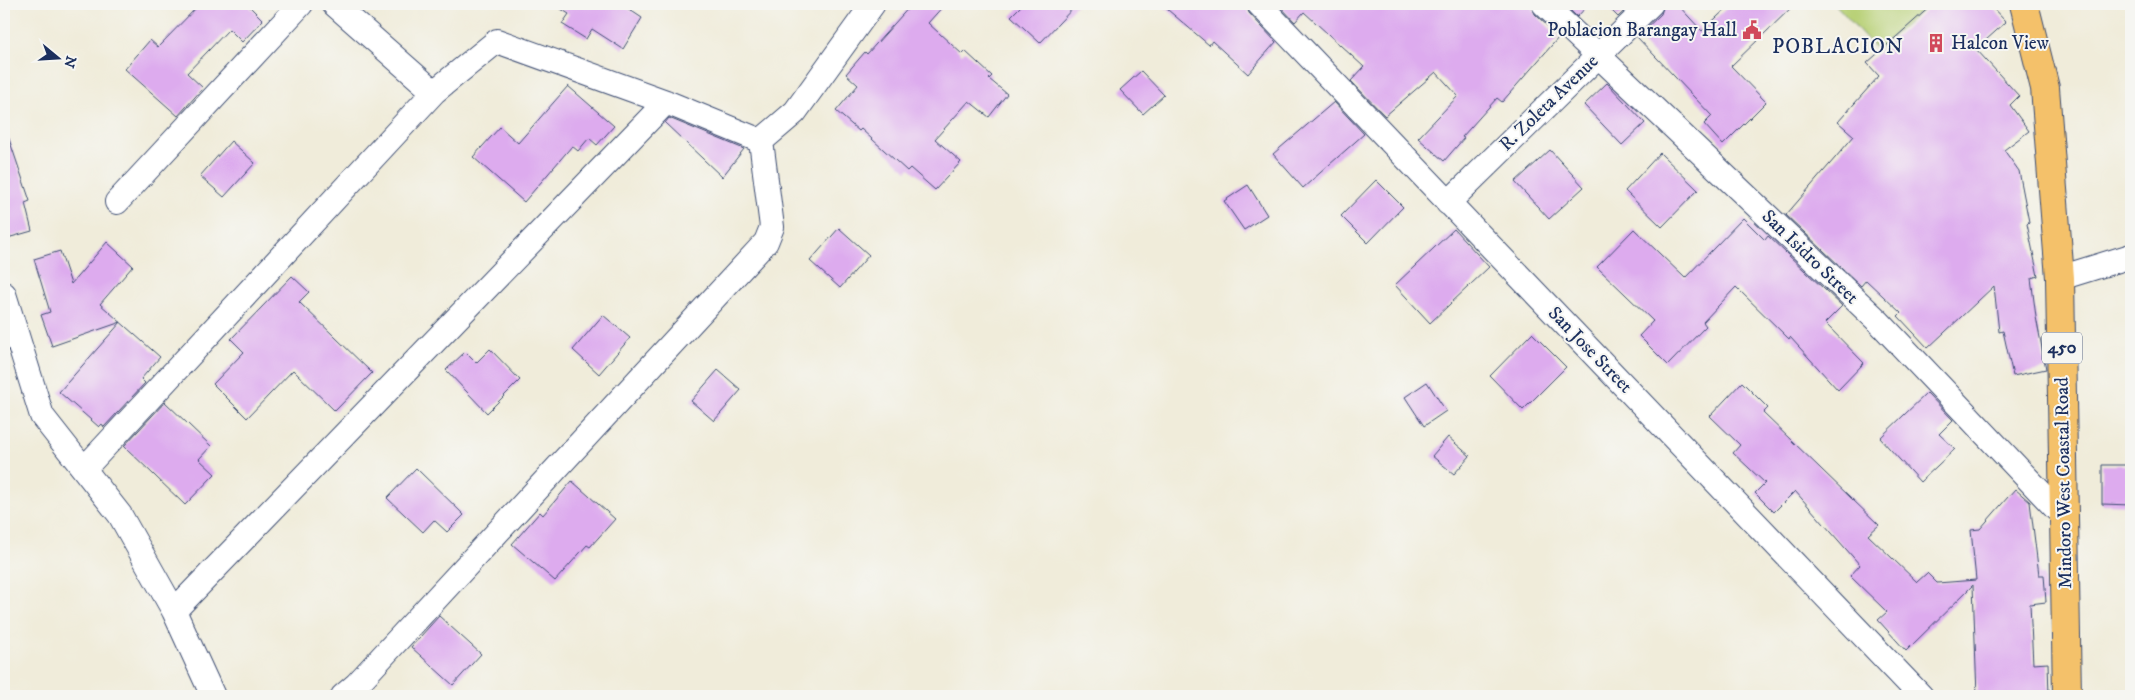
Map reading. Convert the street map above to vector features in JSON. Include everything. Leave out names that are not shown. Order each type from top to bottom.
[{"type":"main road","name":"Mindoro West Coastal Road","points":[[2024,4],[2045,88],[2060,278],[2068,696]]},
{"type":"street","points":[[118,202],[301,4]]},
{"type":"street","points":[[334,4],[434,92]]},
{"type":"street","points":[[761,141],[795,112],[873,4]]},
{"type":"street","name":"San Jose Street","points":[[1259,4],[1921,696]]},
{"type":"street","name":"San Isidro Street","points":[[1544,4],[1879,322],[2066,519]]},
{"type":"street","name":"R. Zoleta Avenue","points":[[1448,203],[1651,4]]},
{"type":"street","points":[[84,469],[434,92],[496,42],[666,102],[761,141]]},
{"type":"street","points":[[174,611],[666,102]]},
{"type":"street","points":[[343,696],[357,684],[766,242],[772,227],[761,141]]},
{"type":"street","points":[[2060,278],[2131,256]]},
{"type":"street","points":[[4,294],[42,416],[120,515],[174,611],[213,696]]},
{"type":"green space","points":[[1835,4],[1929,4],[1877,50]]},
{"type":"building","points":[[200,4],[253,4],[250,7],[263,20],[242,42],[229,29],[187,73],[203,88],[178,116],[125,69],[150,40],[158,47]]},
{"type":"building","points":[[553,4],[621,4],[642,18],[623,49],[592,29],[586,39],[562,24],[569,14]]},
{"type":"building","points":[[912,4],[945,4],[928,23],[962,54],[965,51],[992,76],[989,79],[1007,94],[989,117],[969,101],[935,139],[961,162],[935,190],[910,168],[907,171],[861,129],[859,131],[836,111],[858,85],[846,74],[865,52],[867,54]]},
{"type":"building","points":[[1023,4],[1077,4],[1040,43],[1011,16]]},
{"type":"building","points":[[1161,4],[1246,4],[1249,13],[1276,42],[1248,74],[1212,41],[1209,45]]},
{"type":"building","points":[[1278,4],[1531,4],[1535,14],[1559,37],[1502,102],[1497,98],[1462,137],[1464,138],[1444,161],[1418,138],[1458,96],[1436,72],[1385,116],[1351,81],[1364,67],[1304,12],[1295,22]]},
{"type":"building","points":[[1564,4],[1589,4],[1577,17]]},
{"type":"building","points":[[1605,4],[1632,4],[1618,17]]},
{"type":"building","points":[[1664,4],[1677,4],[1702,31],[1731,4],[1795,4],[1731,66],[1766,102],[1723,145],[1704,124],[1712,116],[1637,37],[1661,14]]},
{"type":"building","points":[[1933,4],[1989,4],[2006,22],[1976,49],[2019,96],[2010,105],[2029,131],[2004,150],[2019,171],[2029,222],[2027,224],[2038,276],[2031,278],[2046,369],[2013,376],[2003,331],[1999,332],[1994,286],[1928,348],[1898,316],[1901,313],[1866,280],[1861,286],[1786,215],[1854,136],[1838,122],[1879,76],[1867,63]]},
{"type":"building","points":[[1141,71],[1164,95],[1143,114],[1120,90]]},
{"type":"building","points":[[1607,83],[1645,123],[1622,145],[1584,105]]},
{"type":"building","points":[[568,86],[614,126],[597,145],[589,138],[578,151],[572,146],[524,202],[473,157],[500,127],[518,143]]},
{"type":"building","points":[[1334,102],[1364,134],[1303,188],[1273,154]]},
{"type":"building","points":[[669,118],[744,149],[722,177],[665,123]]},
{"type":"building","points":[[8,136],[30,201],[25,203],[32,231],[4,239],[4,137]]},
{"type":"building","points":[[231,141],[255,163],[224,197],[200,176]]},
{"type":"building","points":[[1550,150],[1584,187],[1549,219],[1515,182]]},
{"type":"building","points":[[1660,153],[1698,190],[1662,227],[1625,191]]},
{"type":"building","points":[[1376,180],[1403,207],[1368,243],[1341,216]]},
{"type":"building","points":[[1248,185],[1267,215],[1244,230],[1224,201]]},
{"type":"building","points":[[1743,218],[1765,240],[1768,236],[1842,306],[1825,323],[1864,363],[1838,390],[1790,337],[1789,339],[1736,287],[1703,322],[1706,326],[1668,365],[1639,336],[1653,321],[1597,267],[1634,229],[1685,278]]},
{"type":"building","points":[[839,228],[869,255],[840,288],[810,261]]},
{"type":"building","points":[[1454,229],[1489,267],[1430,323],[1395,285]]},
{"type":"building","points":[[107,242],[133,266],[100,304],[121,322],[52,346],[41,315],[50,312],[34,259],[60,251],[71,284]]},
{"type":"building","points":[[292,276],[309,292],[299,302],[372,373],[335,411],[293,370],[247,418],[213,384],[244,352],[231,339]]},
{"type":"building","points":[[603,315],[630,338],[599,374],[573,350]]},
{"type":"building","points":[[121,322],[160,357],[141,379],[145,383],[104,427],[102,424],[99,427],[59,392]]},
{"type":"building","points":[[1532,333],[1566,367],[1523,410],[1490,376]]},
{"type":"building","points":[[490,349],[520,380],[487,413],[446,370],[465,352],[476,363]]},
{"type":"building","points":[[718,370],[741,390],[714,421],[691,401]]},
{"type":"building","points":[[1427,382],[1446,411],[1424,426],[1405,397]]},
{"type":"building","points":[[1742,382],[1768,408],[1763,413],[1879,525],[1868,535],[1917,582],[1927,573],[1937,583],[1976,580],[1971,530],[1980,529],[2015,489],[2030,502],[2039,575],[2044,575],[2046,602],[2030,604],[2033,664],[2048,663],[2049,696],[1977,696],[1973,585],[1906,651],[1878,620],[1887,612],[1850,576],[1860,565],[1795,491],[1774,512],[1755,493],[1765,483],[1733,453],[1740,445],[1710,416]]},
{"type":"building","points":[[1927,393],[1953,420],[1939,434],[1955,449],[1920,482],[1880,438]]},
{"type":"building","points":[[165,402],[211,446],[199,459],[215,474],[185,505],[124,446]]},
{"type":"building","points":[[1448,437],[1470,456],[1454,474],[1432,456]]},
{"type":"building","points":[[2102,465],[2131,465],[2131,505],[2102,504]]},
{"type":"building","points":[[416,468],[464,515],[447,532],[434,520],[423,532],[387,498]]},
{"type":"building","points":[[572,481],[615,519],[590,547],[587,545],[555,581],[512,544],[540,512],[543,515]]},
{"type":"building","points":[[439,616],[481,654],[453,685],[411,647]]},
{"type":"place","name":"Poblacion Barangay Hall","points":[[1752,30]]},
{"type":"place","name":"Halcon View","points":[[1936,43]]},
{"type":"district","name":"POBLACION","points":[[1838,47]]}]
